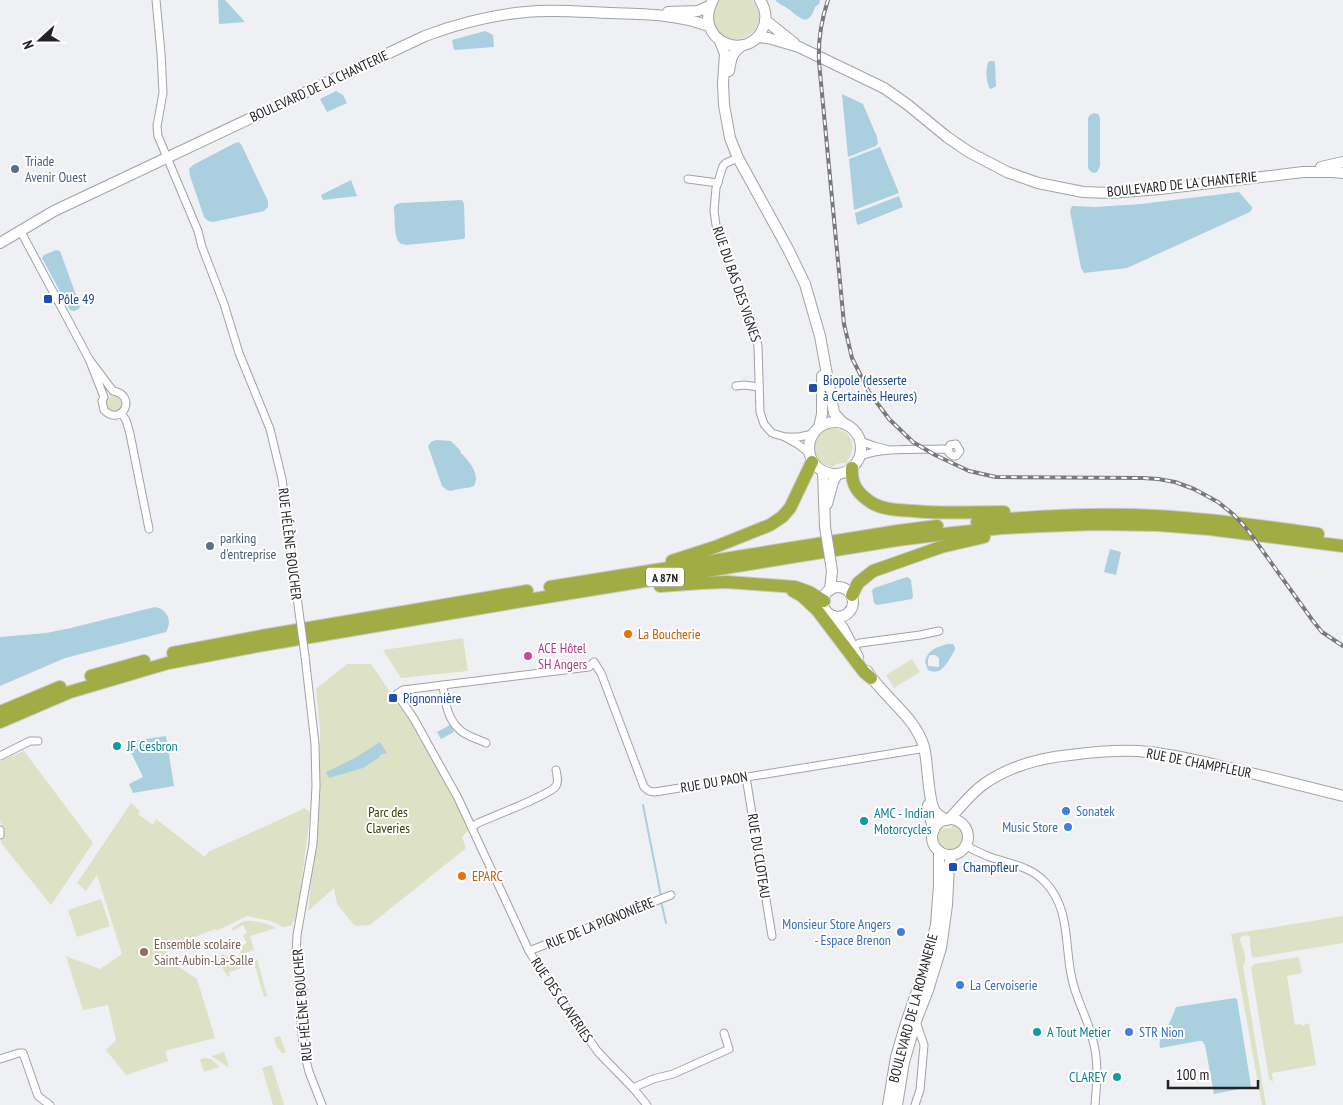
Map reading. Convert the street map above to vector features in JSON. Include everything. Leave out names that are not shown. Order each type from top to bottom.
[{"type":"highway","points":[[614,576],[629,569],[676,560],[770,525],[782,517],[790,508],[811,457]]},
{"type":"highway","points":[[847,592],[865,576],[886,566],[941,547],[986,537],[1030,532],[1040,521],[1024,512],[932,513],[885,508],[873,504],[856,489],[851,477],[852,468]]},
{"type":"highway","name":"A 87N","points":[[0,712],[67,684],[167,654],[614,576],[898,531],[1040,521],[1155,516],[1244,524],[1343,537]]},
{"type":"highway","name":"A 87N","points":[[0,722],[70,692],[168,663],[534,599],[897,540],[1040,521],[1158,525],[1209,529],[1343,546]]},
{"type":"highway","points":[[534,599],[555,599],[675,584],[727,582],[800,588],[827,596]]},
{"type":"highway","points":[[764,585],[794,592],[802,596],[817,610],[864,672],[871,678]]},
{"type":"street","name":"RUE HÉLÈNE BOUCHER","points":[[156,0],[161,53],[162,93],[157,126],[158,136],[198,231],[239,353],[270,429],[282,479],[315,744],[316,786],[313,844],[296,955],[303,990],[301,1025],[304,1052],[308,1072],[322,1105]]},
{"type":"street","points":[[746,172],[732,124],[728,83],[732,55],[743,45],[758,37],[763,29],[766,20],[765,10],[760,0]]},
{"type":"street","name":"BOULEVARD DE LA CHANTERIE","points":[[659,14],[698,11],[711,3]]},
{"type":"street","points":[[711,3],[708,18],[709,26],[713,34],[720,41],[725,54],[724,105],[730,138],[738,158],[805,284],[820,336],[834,412],[843,423],[853,430],[860,440],[860,456],[852,468],[837,474],[822,472],[817,467],[811,457],[809,443],[822,414],[823,356]]},
{"type":"street","name":"BOULEVARD DE LA CHANTERIE","points":[[0,242],[54,211],[168,156],[425,36],[458,25],[504,14],[550,11],[659,14],[709,26]]},
{"type":"street","name":"BOULEVARD DE LA CHANTERIE","points":[[766,20],[799,48]]},
{"type":"street","name":"BOULEVARD DE LA CHANTERIE","points":[[758,37],[768,38],[799,48],[884,88],[969,152],[1006,172],[1038,183],[1083,192],[1111,193],[1303,172],[1343,173]]},
{"type":"street","points":[[720,41],[731,45],[743,45]]},
{"type":"street","name":"RUE DU BAS DES VIGNES","points":[[738,158],[723,166],[718,183],[714,211],[716,225],[754,327],[758,346],[760,412],[764,424],[772,432],[799,445],[811,457]]},
{"type":"street","name":"BOULEVARD DE LA CHANTERIE","points":[[1303,172],[1343,162]]},
{"type":"street","points":[[688,179],[718,183]]},
{"type":"street","points":[[20,230],[89,359],[104,397]]},
{"type":"street","points":[[89,359],[113,391],[118,392],[126,400],[126,406],[121,413],[114,415],[108,413],[102,406],[104,397],[113,391]]},
{"type":"street","points":[[736,386],[759,387]]},
{"type":"street","points":[[121,413],[126,420],[130,434],[150,528]]},
{"type":"street","points":[[785,437],[799,437],[816,431],[826,423],[843,423]]},
{"type":"street","points":[[860,440],[894,451]]},
{"type":"street","points":[[860,456],[871,452],[911,449],[948,450]]},
{"type":"street","points":[[822,472],[825,527],[832,568],[836,580],[853,602],[852,609],[847,614],[834,616]]},
{"type":"street","points":[[824,512],[832,482],[837,474]]},
{"type":"street","points":[[832,568],[825,608],[844,628],[852,646],[871,678],[892,700],[916,729],[924,747],[933,810],[940,816],[963,824],[968,834],[966,846],[958,853],[952,855],[945,854],[939,851],[933,841],[934,830],[929,812],[920,749],[909,721]]},
{"type":"street","points":[[827,596],[836,587],[847,592]]},
{"type":"street","points":[[844,628],[847,614]]},
{"type":"street","points":[[852,646],[860,643],[939,631]]},
{"type":"street","name":"RUE DU PAON","points":[[443,685],[589,668],[594,662],[601,673],[644,787],[649,791],[655,792],[920,749]]},
{"type":"street","points":[[443,685],[447,711],[460,731],[486,743]]},
{"type":"street","name":"RUE DES CLAVERIES","points":[[443,685],[402,690],[397,694],[414,720],[458,798],[529,951],[544,976],[598,1052],[634,1088],[647,1105]]},
{"type":"street","points":[[0,756],[30,741],[38,741]]},
{"type":"street","name":"RUE DE CHAMPFLEUR","points":[[948,819],[983,784],[996,777],[1031,761],[1096,751],[1140,751],[1179,757],[1250,772],[1343,796]]},
{"type":"street","points":[[472,827],[537,798],[555,787],[558,782],[556,770]]},
{"type":"street","name":"RUE DU CLOTEAU","points":[[746,777],[772,936]]},
{"type":"street","name":"RUE DE CHAMPFLEUR","points":[[963,824],[965,812],[978,794],[996,777]]},
{"type":"street","points":[[934,830],[948,819]]},
{"type":"street","points":[[0,830],[0,835]]},
{"type":"street","points":[[966,846],[992,858],[1024,868],[1037,875],[1047,883],[1060,903],[1065,922],[1072,980],[1095,1047],[1098,1074],[1095,1105]]},
{"type":"street","name":"BOULEVARD DE LA ROMANERIE","points":[[888,1105],[896,1057],[927,964],[936,925],[939,851]]},
{"type":"street","name":"BOULEVARD DE LA ROMANERIE","points":[[896,1105],[904,1062],[941,948],[947,905],[949,864],[952,855]]},
{"type":"street","name":"RUE DE LA PIGNONIÈRE","points":[[529,951],[671,894]]},
{"type":"street","name":"BOULEVARD DE LA ROMANERIE","points":[[916,1021],[924,1045],[920,1090],[916,1105]]},
{"type":"street","points":[[634,1088],[653,1079],[673,1074],[729,1049],[724,1033]]},
{"type":"street","points":[[0,1059],[19,1053],[23,1054],[38,1096],[50,1105]]},
{"type":"green space","points":[[719,0],[752,0],[758,12],[759,22],[754,31],[746,37],[736,40],[727,39],[718,33],[713,22],[713,16]]},
{"type":"green space","points":[[114,396],[120,398],[122,404],[120,410],[114,412],[108,410],[106,404],[108,398]]},
{"type":"green space","points":[[831,428],[844,431],[853,445],[850,457],[846,463],[840,463],[831,467],[817,459],[813,450],[819,436]]},
{"type":"green space","points":[[463,638],[468,671],[401,678],[383,650]]},
{"type":"green space","points":[[912,659],[920,672],[894,688],[886,675]]},
{"type":"green space","name":"Parc des Claveries","points":[[347,664],[371,664],[419,734],[457,798],[471,828],[462,837],[466,848],[370,925],[355,926],[337,904],[334,888],[308,911],[320,796],[320,729],[316,689]]},
{"type":"green space","points":[[24,751],[93,843],[51,905],[1,843],[0,761]]},
{"type":"green space","points":[[131,803],[140,811],[138,814],[153,825],[156,819],[205,857],[208,852],[304,808],[309,811],[310,815],[300,894],[295,918],[291,926],[283,927],[271,921],[247,916],[216,931],[215,929],[195,937],[195,941],[185,944],[181,942],[165,948],[170,961],[197,979],[215,1038],[165,1051],[168,1061],[126,1075],[106,1050],[116,1040],[108,1005],[83,1010],[66,956],[100,969],[122,954],[97,875],[86,891],[77,883]]},
{"type":"green space","points":[[953,825],[961,830],[963,840],[958,848],[948,851],[940,845],[937,839],[940,829],[951,828]]},
{"type":"green space","points":[[101,899],[110,926],[77,937],[68,910]]},
{"type":"green space","points":[[1343,916],[1343,943],[1252,958],[1250,937],[1245,935],[1240,938],[1245,955],[1243,966],[1266,1105],[1262,1105],[1231,934]]},
{"type":"green space","points":[[244,921],[260,922],[276,928],[250,936],[254,950],[246,953],[248,966],[229,972],[230,976],[228,977],[216,958],[224,954],[229,959],[234,960],[239,957],[239,947],[247,943],[243,936],[247,932],[243,925],[233,931],[232,928]]},
{"type":"green space","points":[[1299,957],[1302,973],[1287,976],[1295,1025],[1301,1024],[1302,1026],[1309,1023],[1316,1065],[1272,1073],[1273,1082],[1269,1079],[1251,968],[1254,964]]},
{"type":"green space","points":[[257,959],[267,996],[264,997],[254,962]]},
{"type":"green space","points":[[280,1036],[286,1053],[282,1053],[276,1046],[274,1038]]},
{"type":"green space","points":[[224,1052],[229,1067],[211,1056]]},
{"type":"green space","points":[[204,1058],[211,1059],[220,1067],[204,1072],[200,1060]]},
{"type":"green space","points":[[272,1065],[284,1105],[273,1105],[262,1068]]},
{"type":"water","points":[[218,0],[225,0],[245,22],[219,24]]},
{"type":"water","points":[[776,0],[820,1],[811,17],[805,20]]},
{"type":"water","points":[[485,31],[493,35],[494,47],[454,50],[452,40]]},
{"type":"water","points":[[989,61],[994,61],[995,63],[996,86],[990,89],[986,75]]},
{"type":"water","points":[[336,91],[343,95],[347,103],[327,112],[320,99]]},
{"type":"water","points":[[842,94],[863,104],[878,143],[876,146],[848,157]]},
{"type":"water","points":[[1094,113],[1098,114],[1100,118],[1100,166],[1095,173],[1091,172],[1088,168],[1088,118]]},
{"type":"water","points":[[239,142],[242,146],[268,201],[268,207],[264,211],[213,222],[208,221],[204,217],[189,169],[193,165]]},
{"type":"water","points":[[880,147],[899,193],[854,210],[849,159]]},
{"type":"water","points":[[351,180],[357,196],[323,200],[321,195]]},
{"type":"water","points":[[1239,192],[1252,207],[1250,212],[1127,268],[1084,273],[1081,268],[1070,211],[1072,206],[1095,207],[1141,204]]},
{"type":"water","points":[[899,196],[903,207],[857,224],[855,213]]},
{"type":"water","points":[[462,200],[464,204],[464,239],[407,245],[401,244],[397,240],[394,208],[396,205],[401,203]]},
{"type":"water","points":[[56,250],[60,251],[80,306],[79,309],[74,311],[70,310],[42,258],[44,255]]},
{"type":"water","points":[[436,440],[451,441],[461,451],[475,472],[476,481],[474,486],[451,491],[442,486],[428,446]]},
{"type":"water","points":[[1110,549],[1121,552],[1116,575],[1104,572]]},
{"type":"water","points":[[907,577],[911,580],[912,599],[877,605],[874,603],[872,591],[874,588]]},
{"type":"water","points":[[155,607],[163,610],[168,616],[169,624],[166,632],[65,658],[0,686],[0,637],[46,633]]},
{"type":"water","points":[[947,644],[953,644],[955,650],[947,663],[938,671],[928,670],[925,662],[928,655],[933,650]],"holes":[[[930,655],[935,655],[939,658],[939,667],[928,666]]]},
{"type":"water","points":[[450,725],[454,732],[441,739],[437,732]]},
{"type":"water","points":[[166,736],[174,786],[133,793],[129,784],[143,777],[126,742]]},
{"type":"water","points":[[380,742],[387,753],[380,755],[380,757],[363,768],[329,778],[326,772],[355,758]]},
{"type":"water","points":[[1237,999],[1251,1086],[1214,1094],[1205,1045],[1202,1041],[1160,1048],[1160,1041],[1176,1007]]},
{"type":"waterway","points":[[643,805],[661,896]]},
{"type":"waterway","points":[[661,901],[666,923]]},
{"type":"railway","points":[[828,0],[820,31],[819,62],[844,324],[852,358],[869,392],[889,419],[913,442],[969,471],[996,477],[1158,479],[1175,482],[1194,489],[1218,502],[1234,515],[1247,529],[1322,632],[1343,646]]},
{"type":"place","name":"Triade Avenir Ouest","points":[[15,169]]},
{"type":"place","name":"Pôle 49","points":[[48,299]]},
{"type":"place","name":"Biopole (desserte à Certaines Heures)","points":[[813,388]]},
{"type":"place","name":"parking d'entreprise","points":[[210,546]]},
{"type":"place","name":"La Boucherie","points":[[628,634]]},
{"type":"place","name":"ACE Hôtel SH Angers","points":[[528,656]]},
{"type":"place","name":"Pignonnière","points":[[393,698]]},
{"type":"place","name":"JF Cesbron","points":[[117,746]]},
{"type":"place","name":"Sonatek","points":[[1066,811]]},
{"type":"place","name":"AMC - Indian Motorcycles","points":[[864,821]]},
{"type":"place","name":"Music Store","points":[[1068,827]]},
{"type":"place","name":"Champfleur","points":[[953,867]]},
{"type":"place","name":"EPARC","points":[[462,876]]},
{"type":"place","name":"Monsieur Store Angers - Espace Brenon","points":[[901,932]]},
{"type":"place","name":"Ensemble scolaire Saint-Aubin-La-Salle","points":[[144,952]]},
{"type":"place","name":"La Cervoiserie","points":[[960,985]]},
{"type":"place","name":"A Tout Metier","points":[[1037,1032]]},
{"type":"place","name":"STR Nion","points":[[1129,1032]]},
{"type":"place","name":"CLAREY","points":[[1117,1077]]}]
